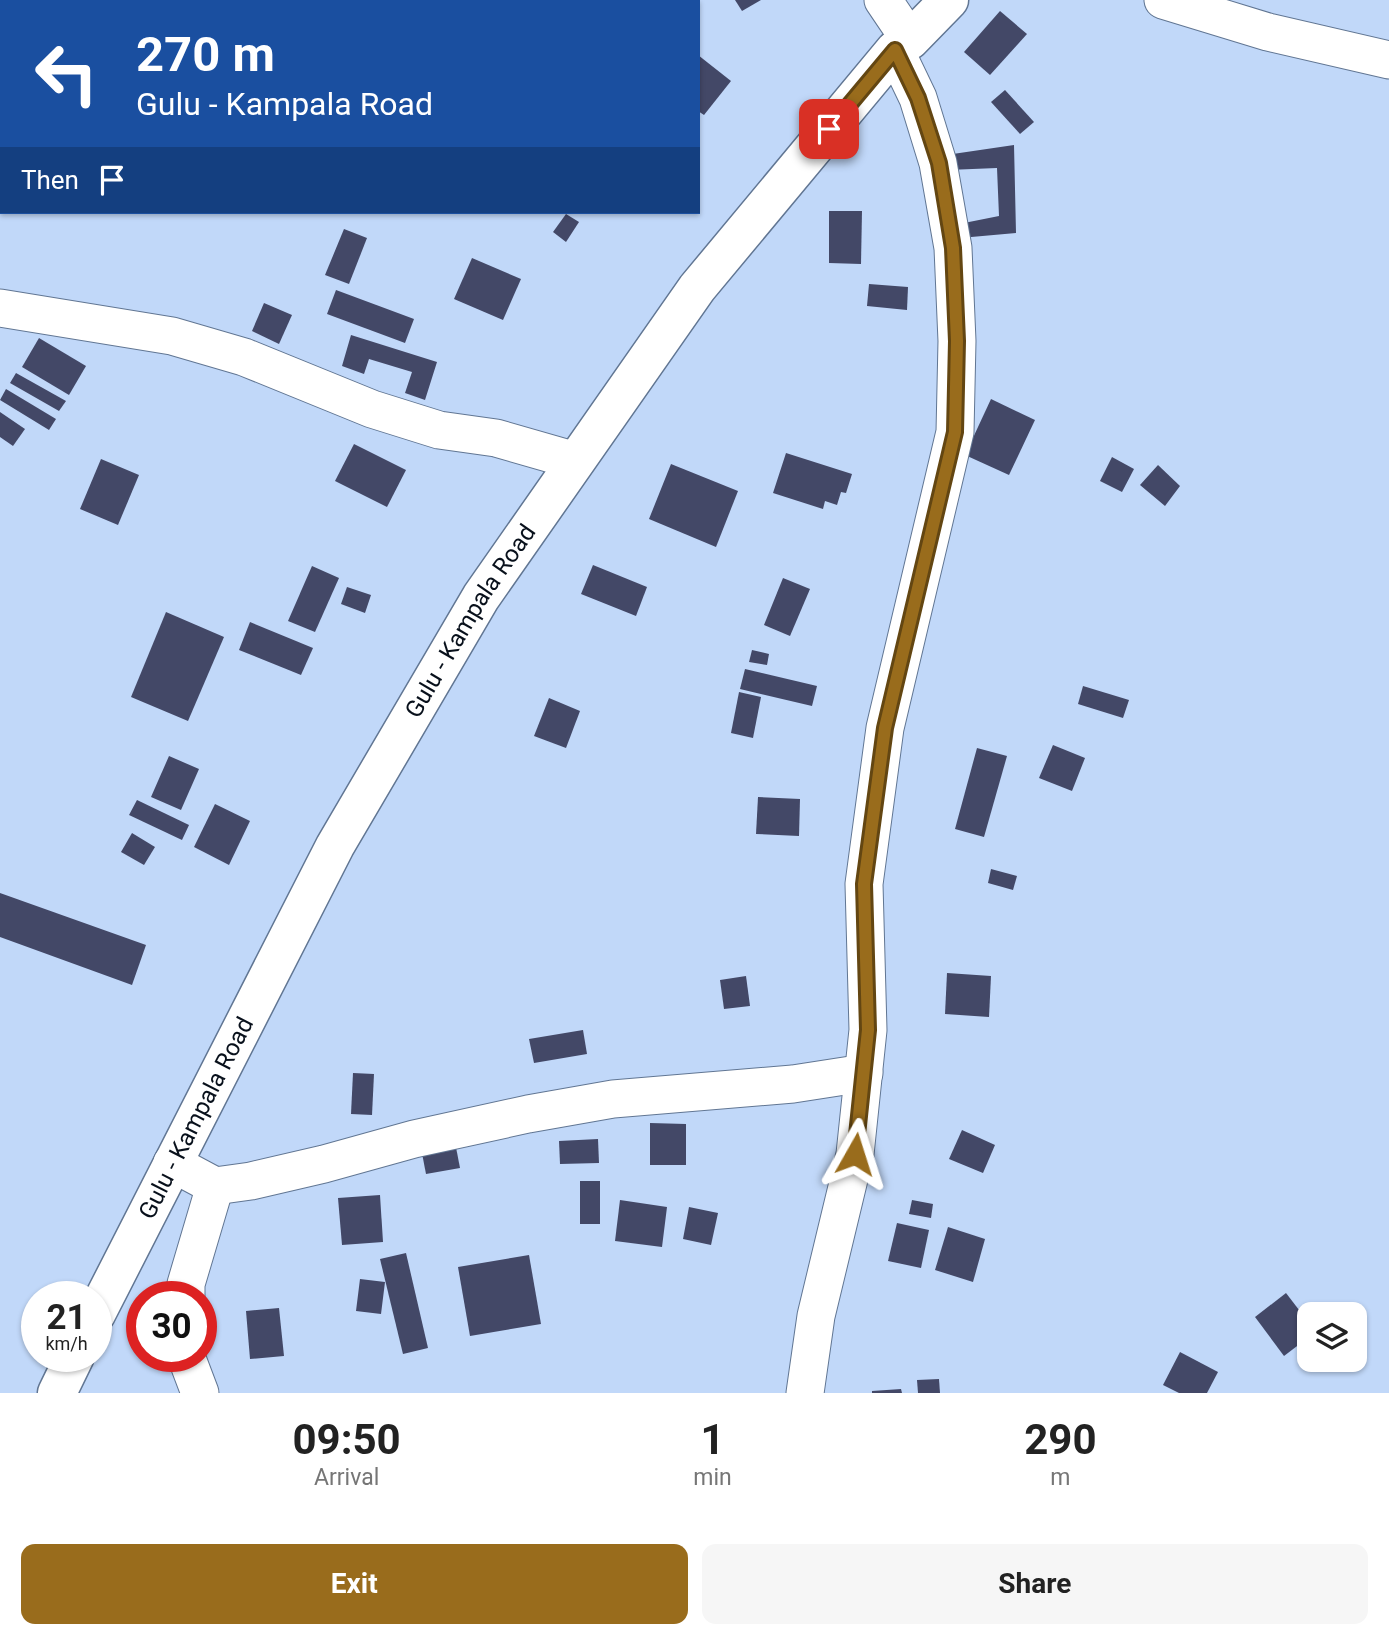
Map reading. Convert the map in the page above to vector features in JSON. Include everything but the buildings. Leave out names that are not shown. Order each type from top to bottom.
[{"type":"main road","name":"Gulu - Kampala Road","points":[[112,1282],[335,846],[481,597],[697,288],[902,45],[949,0]]},
{"type":"main road","points":[[57,1393],[67,1372]]},
{"type":"street","points":[[805,1393],[816,1315],[855,1154],[868,1030],[864,884],[885,728],[955,432],[957,341],[953,248],[939,163],[902,45],[883,0]]},
{"type":"street","points":[[1163,0],[1268,32],[1389,60]]},
{"type":"street","points":[[0,308],[172,336],[244,357],[372,409],[439,430],[496,438],[576,461]]},
{"type":"street","points":[[172,1163],[215,1186],[251,1181],[414,1139],[528,1114],[613,1099],[793,1084],[864,1073]]},
{"type":"street","points":[[187,1281],[215,1186]]},
{"type":"street","points":[[192,1372],[200,1393]]},
{"type":"route","points":[[829,129],[895,50],[918,98],[939,163],[953,248],[957,341],[955,432],[885,728],[864,884],[868,1030],[855,1154]]}]
